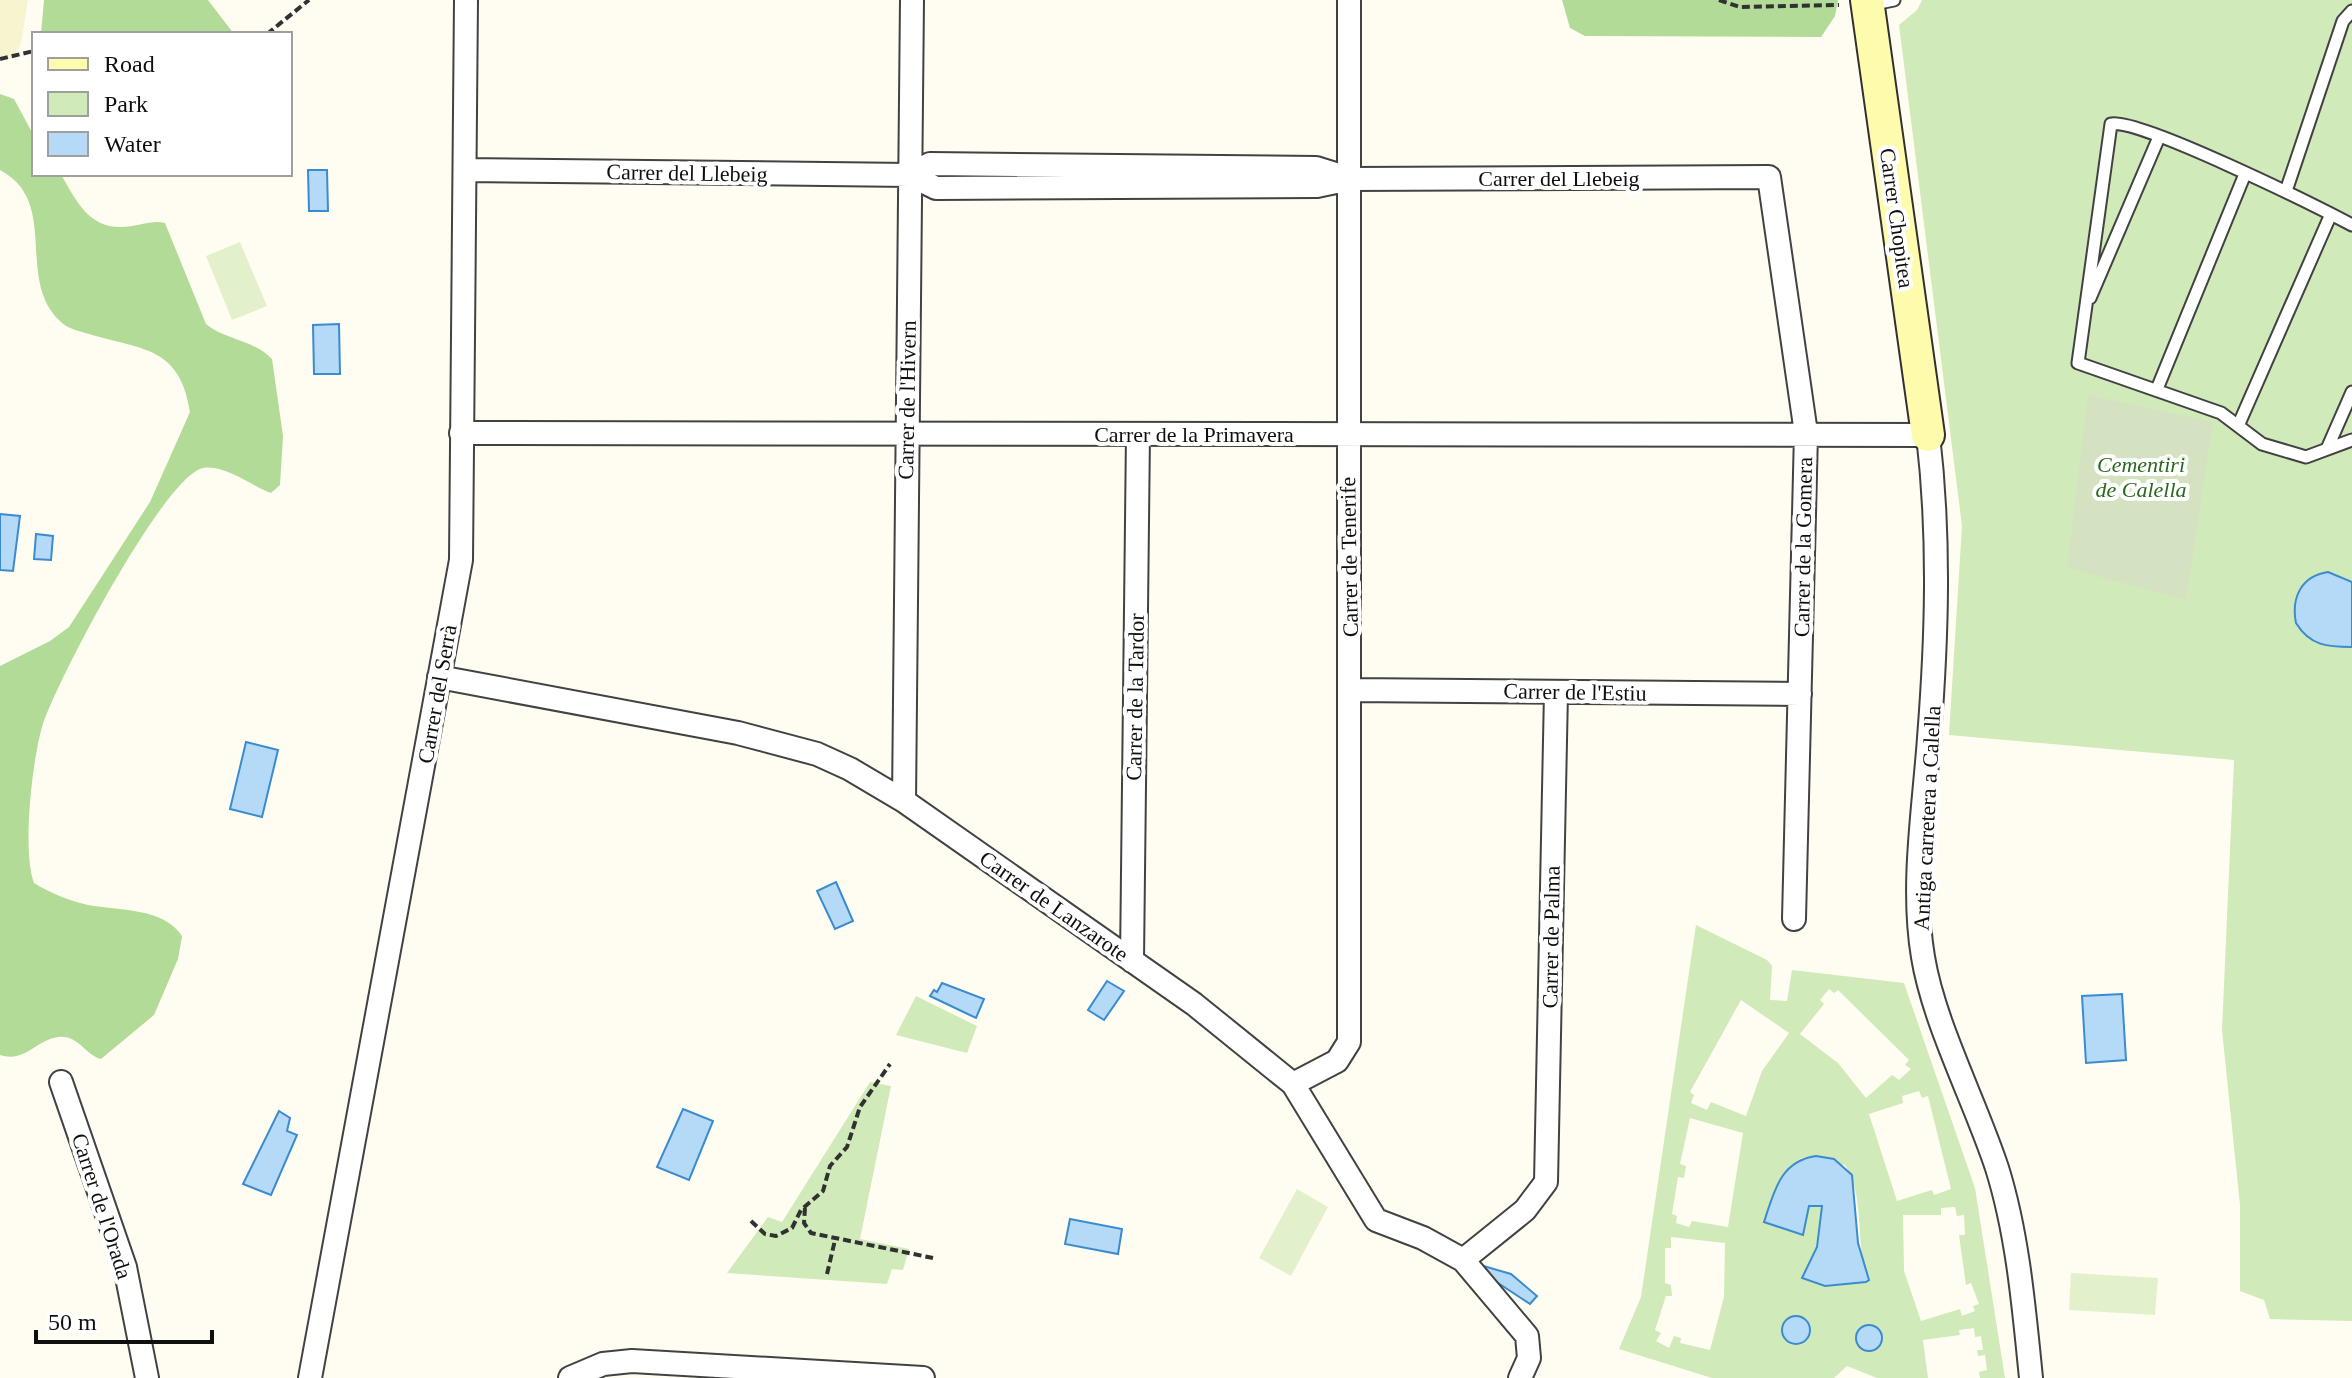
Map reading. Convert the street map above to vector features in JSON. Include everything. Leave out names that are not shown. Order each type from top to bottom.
[{"type":"street","name":"Carrer del Serrà","points":[[310,1378],[461,560],[466,0]]},
{"type":"street","name":"Carrer de l'Hivern","points":[[904,801],[912,0]]},
{"type":"street","name":"Carrer de Tenerife","points":[[1293,1084],[1337,1061],[1349,1042],[1351,690],[1346,434],[1349,0]]},
{"type":"street","name":"Carrer Chopitea","points":[[1869,2],[1928,435]]},
{"type":"street","name":"Carrer del Llebeig","points":[[465,170],[910,175],[936,188],[1317,186],[1350,179],[1769,177]]},
{"type":"street","name":"Carrer de la Gomera","points":[[1769,177],[1806,433],[1794,919]]},
{"type":"street","name":"Carrer de la Primavera","points":[[461,433],[1928,435]]},
{"type":"street","name":"Carrer de la Tardor","points":[[1132,961],[1138,434]]},
{"type":"street","name":"Antiga carretera a Calella","points":[[1928,435],[1937,549],[1937,613],[1919,903],[1923,956],[1937,1010],[1998,1172],[2018,1269],[2031,1378]]},
{"type":"street","name":"Carrer de Lanzarote","points":[[439,677],[738,733],[817,754],[904,801],[1194,1004],[1293,1084],[1376,1220],[1423,1238],[1463,1260]]},
{"type":"street","name":"Carrer de l'Estiu","points":[[1351,690],[1800,694]]},
{"type":"street","name":"Carrer de Palma","points":[[1463,1260],[1525,1210],[1546,1182],[1556,692]]},
{"type":"street","name":"Carrer de l'Orada","points":[[61,1082],[93,1183],[125,1267],[147,1378]]},
{"type":"street","points":[[1463,1260],[1527,1336],[1529,1358],[1520,1378]]},
{"type":"street","points":[[570,1378],[632,1361],[680,1361],[923,1378]]},
{"type":"lane","points":[[2347,0],[2352,4]]},
{"type":"lane","points":[[2286,191],[2343,21],[2352,11]]},
{"type":"lane","points":[[2352,225],[2286,191],[2122,121],[2111,124],[2078,363],[2221,413],[2262,444],[2306,457],[2352,440]]},
{"type":"lane","points":[[2085,312],[2159,137]]},
{"type":"lane","points":[[2157,389],[2245,174]]},
{"type":"lane","points":[[2238,426],[2331,214]]},
{"type":"lane","points":[[2327,449],[2352,392]]},
{"type":"path","points":[[269,32],[309,0]]},
{"type":"path","points":[[1719,0],[1740,7],[1869,2]]},
{"type":"path","points":[[0,59],[32,51]]},
{"type":"path","points":[[751,1221],[765,1234],[781,1236],[792,1228],[806,1206],[823,1191],[830,1166],[847,1147],[860,1107],[890,1064]]},
{"type":"path","points":[[806,1206],[806,1230],[835,1240],[933,1258]]},
{"type":"path","points":[[827,1274],[835,1240]]},
{"type":"green space","points":[[0,0],[28,0],[21,44],[12,59],[0,59]]},
{"type":"green space","points":[[44,0],[208,0],[232,32],[41,32]]},
{"type":"green space","points":[[1562,0],[1838,0],[1835,16],[1821,37],[1585,36],[1570,28]]},
{"type":"green space","points":[[1922,0],[2352,0],[2352,1321],[2270,1319],[2264,1300],[2240,1291],[2240,1205],[2222,1030],[2234,760],[1949,735],[1962,526],[1899,25],[1917,10]]},
{"type":"green space","points":[[0,94],[14,99],[32,132],[32,176],[62,176],[80,206],[96,221],[106,225],[118,227],[165,223],[206,324],[257,348],[272,359],[283,436],[280,485],[271,493],[229,472],[203,468],[185,480],[163,506],[138,542],[88,628],[42,727],[30,806],[29,850],[34,883],[81,903],[152,915],[174,927],[182,936],[178,959],[154,1015],[101,1059],[65,1037],[50,1039],[17,1056],[0,1055],[0,666],[50,641],[69,627],[150,502],[190,412],[177,374],[156,354],[70,328],[47,305],[40,285],[29,201],[18,184],[0,170]]},
{"type":"green space","points":[[240,242],[267,306],[232,320],[206,256]]},
{"type":"green space","name":"Cementiri de Calella","points":[[2088,395],[2213,422],[2186,600],[2067,568]]},
{"type":"green space","points":[[1696,925],[1767,960],[1772,966],[1770,1000],[1787,1001],[1792,970],[1904,983],[1975,1188],[2005,1378],[1980,1378],[1979,1372],[1987,1370],[1985,1355],[1978,1356],[1977,1350],[1983,1350],[1981,1336],[1975,1337],[1974,1328],[1959,1330],[1960,1335],[1923,1340],[1928,1378],[1877,1378],[1847,1366],[1834,1378],[1712,1378],[1619,1349],[1641,1297]],"holes":[[[1829,989],[1834,993],[1838,990],[1909,1060],[1905,1065],[1911,1069],[1899,1080],[1892,1075],[1866,1098],[1838,1063],[1800,1034],[1824,1004],[1820,1000]],[[1741,1000],[1789,1033],[1762,1071],[1746,1116],[1711,1102],[1707,1110],[1691,1103],[1694,1095],[1690,1092]],[[1919,1091],[1922,1098],[1928,1096],[1951,1189],[1934,1195],[1932,1190],[1897,1201],[1869,1114],[1903,1103],[1902,1096]],[[1690,1118],[1743,1133],[1728,1227],[1692,1221],[1689,1227],[1676,1223],[1677,1216],[1672,1214],[1678,1177],[1684,1178],[1686,1166],[1680,1164]],[[1801,1158],[1845,1165],[1855,1189],[1868,1280],[1803,1278],[1817,1247],[1823,1206],[1809,1206],[1802,1234],[1771,1202],[1781,1176]],[[1955,1207],[1957,1216],[1964,1215],[1965,1235],[1959,1235],[1966,1285],[1971,1283],[1979,1304],[1973,1306],[1975,1311],[1962,1316],[1960,1309],[1921,1321],[1904,1271],[1903,1215],[1941,1215],[1941,1208]],[[1671,1237],[1725,1243],[1724,1297],[1710,1350],[1680,1343],[1681,1338],[1674,1336],[1669,1348],[1656,1341],[1661,1333],[1655,1330],[1666,1296],[1672,1296],[1671,1285],[1665,1283],[1665,1248],[1671,1248]]]},
{"type":"green space","points":[[916,996],[977,1026],[967,1053],[896,1035]]},
{"type":"green space","points":[[870,1082],[891,1086],[860,1239],[909,1249],[903,1270],[892,1269],[887,1284],[727,1273],[768,1217],[782,1222]]},
{"type":"green space","points":[[1297,1189],[1328,1207],[1291,1276],[1259,1258]]},
{"type":"green space","points":[[2071,1273],[2158,1278],[2155,1315],[2069,1310]]},
{"type":"water","points":[[308,170],[327,170],[328,211],[309,211]]},
{"type":"water","points":[[339,324],[340,374],[314,374],[313,325]]},
{"type":"water","points":[[0,514],[20,516],[13,571],[0,570]]},
{"type":"water","points":[[36,534],[53,536],[51,560],[34,559]]},
{"type":"water","points":[[2328,572],[2352,582],[2352,647],[2320,644],[2301,631],[2296,623],[2295,605],[2300,590],[2311,578]]},
{"type":"water","points":[[246,742],[278,750],[262,817],[230,809]]},
{"type":"water","points":[[836,882],[853,921],[835,929],[817,891]]},
{"type":"water","points":[[1107,981],[1124,991],[1104,1020],[1088,1010]]},
{"type":"water","points":[[942,983],[984,999],[976,1018],[930,996],[934,990],[937,992]]},
{"type":"water","points":[[2122,994],[2126,1060],[2086,1063],[2082,996]]},
{"type":"water","points":[[683,1109],[713,1121],[689,1180],[657,1167]]},
{"type":"water","points":[[279,1111],[290,1118],[287,1131],[297,1135],[271,1195],[243,1184]]},
{"type":"water","points":[[1816,1156],[1834,1159],[1852,1175],[1858,1243],[1869,1280],[1866,1282],[1825,1286],[1802,1278],[1817,1247],[1822,1206],[1809,1206],[1803,1235],[1764,1222],[1775,1189],[1786,1171],[1804,1159]]},
{"type":"water","points":[[1070,1219],[1122,1229],[1118,1254],[1065,1244]]},
{"type":"water","points":[[1463,1260],[1511,1274],[1537,1296],[1530,1304]]},
{"type":"water","points":[[1796,1316],[1806,1320],[1810,1330],[1806,1340],[1796,1344],[1786,1340],[1782,1330],[1786,1320]]},
{"type":"water","points":[[1869,1325],[1878,1329],[1882,1338],[1878,1347],[1869,1351],[1860,1347],[1856,1338],[1860,1329]]}]
